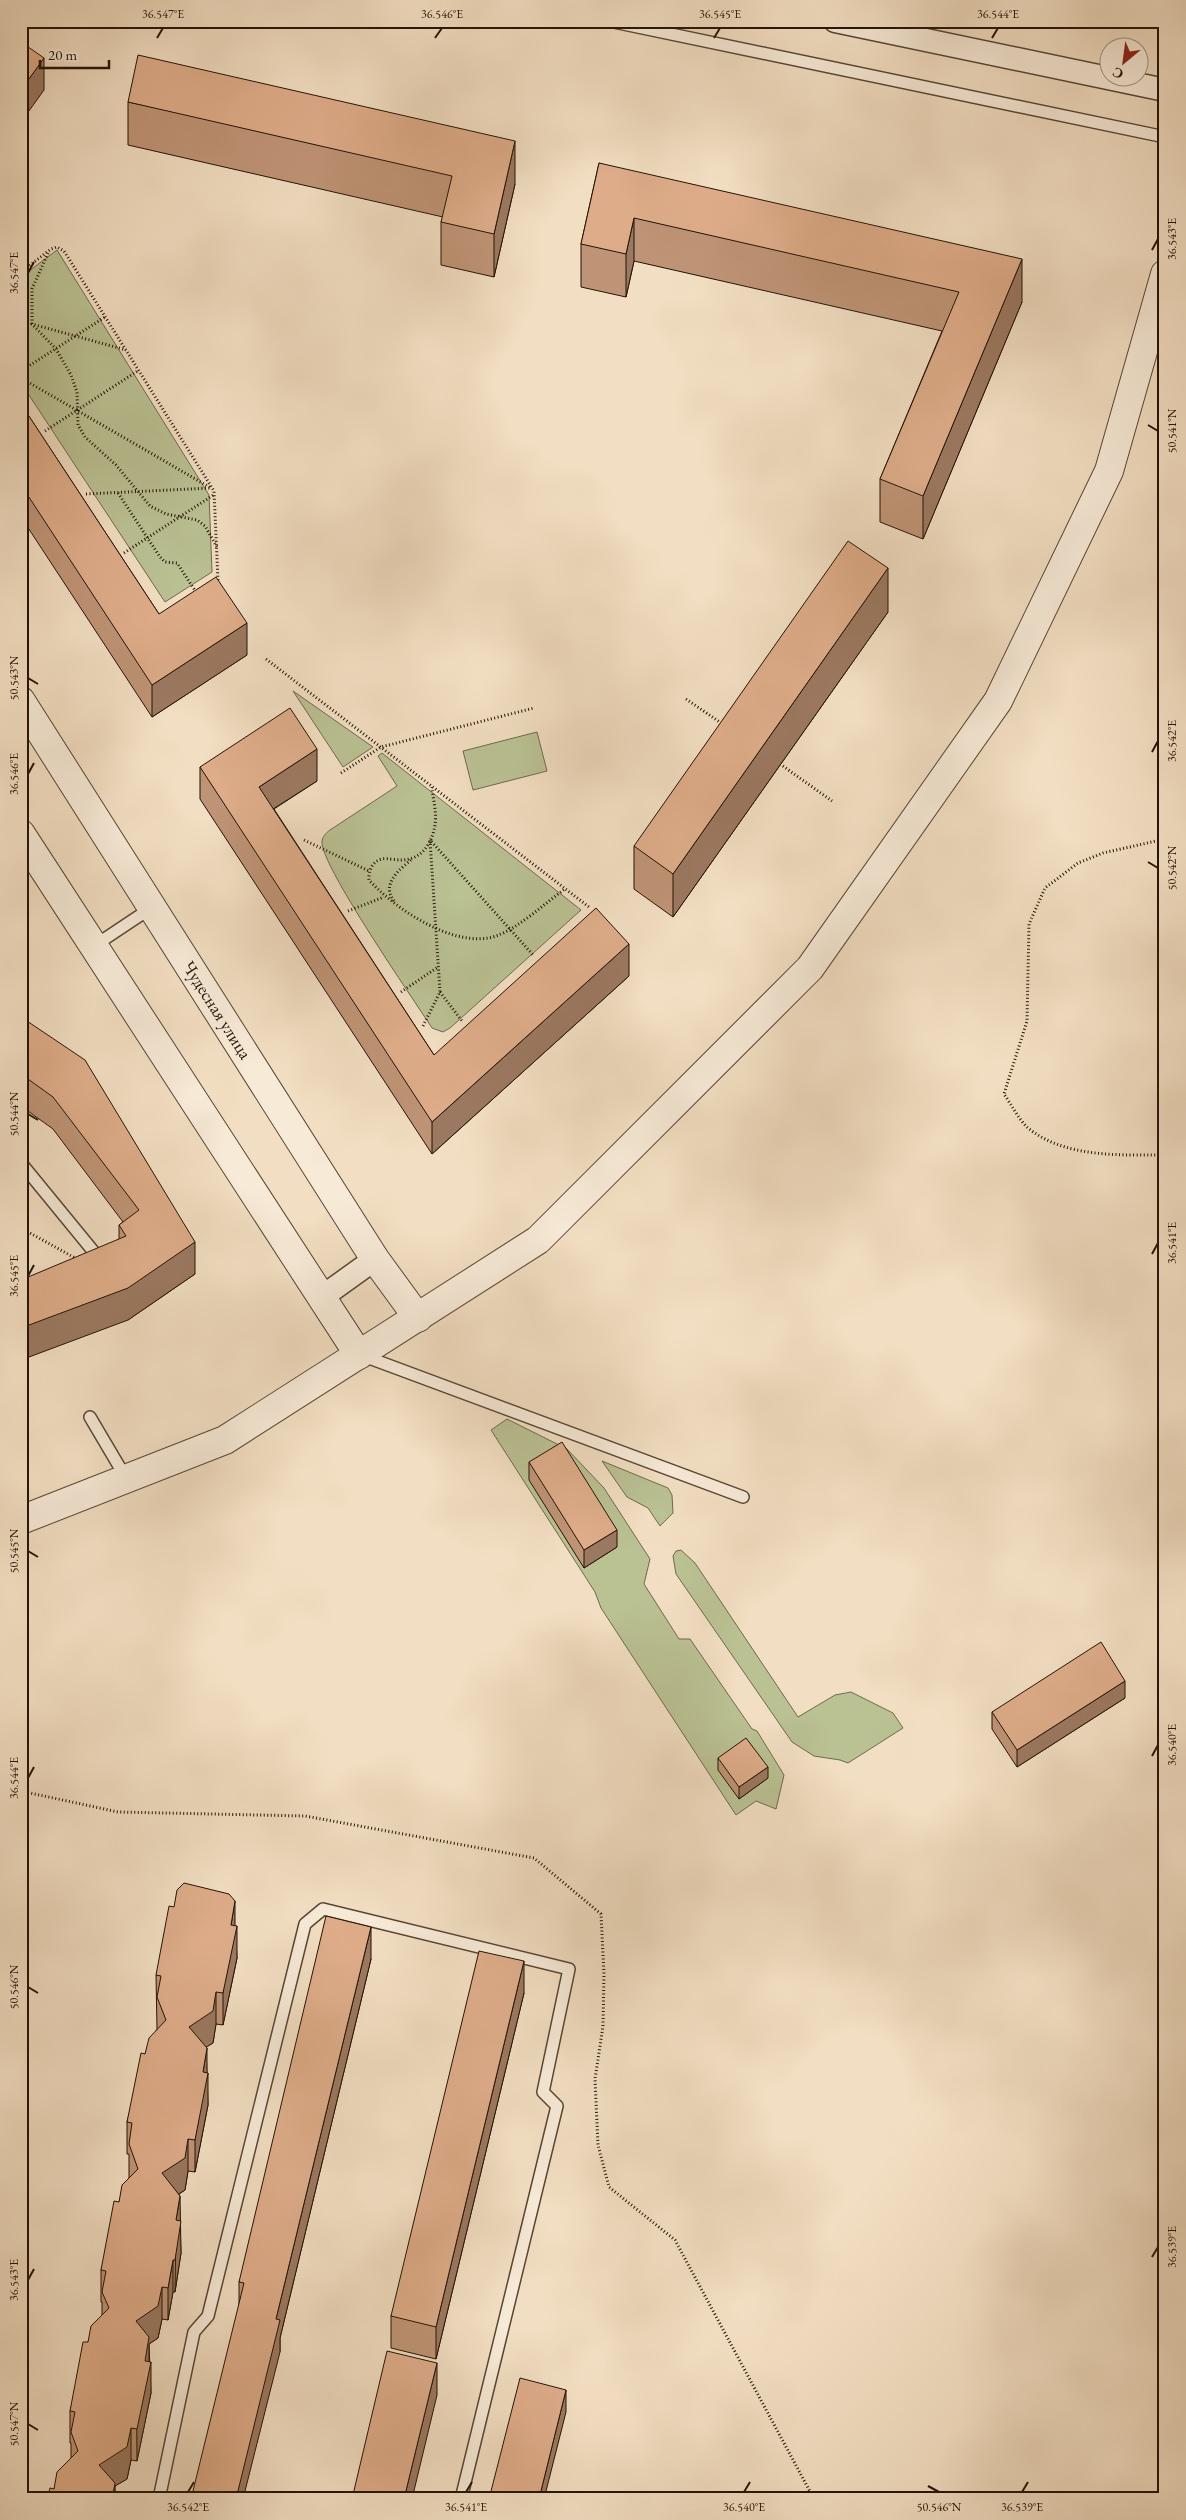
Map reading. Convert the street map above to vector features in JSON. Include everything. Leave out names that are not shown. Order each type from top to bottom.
[{"type":"street","points":[[835,21],[1165,90]]},
{"type":"street","points":[[21,1520],[225,1440],[538,1240],[810,968],[998,701],[1109,471],[1165,274]]},
{"type":"street","name":"Чудесная улица","points":[[21,702],[375,1259],[418,1318]]},
{"type":"street","points":[[21,834],[359,1354]]},
{"type":"street","points":[[322,1297],[375,1259]]},
{"type":"lane","points":[[609,21],[1165,137]]},
{"type":"lane","points":[[94,946],[151,908]]},
{"type":"lane","points":[[21,1163],[98,1257],[82,1262]]},
{"type":"lane","points":[[359,1354],[743,1497]]},
{"type":"lane","points":[[90,1417],[126,1478]]},
{"type":"lane","points":[[159,2499],[194,2332],[208,2316],[305,1924],[323,1909],[569,1969],[543,2092],[557,2106],[461,2499]]},
{"type":"path","points":[[21,272],[48,251],[54,248],[63,249],[139,370],[215,494],[218,587]]},
{"type":"path","points":[[48,251],[32,289],[32,324],[56,349],[74,383],[78,425],[85,437],[116,465],[155,510],[201,522],[217,547]]},
{"type":"path","points":[[21,371],[105,317]]},
{"type":"path","points":[[21,321],[126,350]]},
{"type":"path","points":[[45,431],[139,370]]},
{"type":"path","points":[[21,378],[212,488]]},
{"type":"path","points":[[86,494],[212,488]]},
{"type":"path","points":[[118,493],[163,560],[177,563],[196,593]]},
{"type":"path","points":[[124,553],[215,494]]},
{"type":"path","points":[[266,658],[589,906]]},
{"type":"path","points":[[686,699],[725,726]]},
{"type":"path","points":[[341,773],[381,747],[534,708]]},
{"type":"path","points":[[780,764],[832,801]]},
{"type":"path","points":[[395,904],[391,898],[391,882],[397,870],[420,855],[430,840],[436,820],[432,786]]},
{"type":"path","points":[[1165,839],[1103,853],[1078,864],[1045,888],[1029,924],[1027,1021],[1004,1094],[1028,1128],[1063,1147],[1118,1155],[1165,1155]]},
{"type":"path","points":[[304,840],[369,871]]},
{"type":"path","points":[[422,1026],[440,992],[430,840]]},
{"type":"path","points":[[430,840],[534,956]]},
{"type":"path","points":[[412,859],[381,860],[373,864],[369,871],[369,880],[395,904],[436,928],[459,937],[475,939],[498,936],[565,888]]},
{"type":"path","points":[[348,911],[385,896]]},
{"type":"path","points":[[400,992],[438,967]]},
{"type":"path","points":[[440,992],[462,1021]]},
{"type":"path","points":[[21,1228],[82,1262]]},
{"type":"path","points":[[21,1791],[118,1812],[305,1816],[534,1858],[601,1914],[604,1974],[603,2026],[595,2079],[598,2145],[608,2187],[675,2240],[814,2499]]},
{"type":"green space","points":[[57,250],[209,495],[212,572],[165,602],[21,383],[21,277]]},
{"type":"green space","points":[[293,691],[373,747],[343,767]]},
{"type":"green space","points":[[537,732],[547,771],[473,790],[463,751]]},
{"type":"green space","points":[[382,753],[581,910],[450,1028],[443,1032],[432,1028],[370,934],[336,877],[322,842],[324,835],[330,830],[397,786],[378,756]]},
{"type":"green space","points":[[507,1419],[567,1449],[604,1488],[650,1559],[644,1584],[679,1639],[690,1639],[752,1729],[757,1731],[784,1775],[776,1809],[756,1801],[736,1815],[601,1608],[595,1592],[491,1430]]},
{"type":"green space","points":[[602,1461],[668,1488],[672,1495],[673,1513],[660,1526],[648,1508],[627,1497]]},
{"type":"green space","points":[[681,1550],[695,1563],[798,1717],[835,1695],[851,1692],[893,1713],[903,1728],[848,1763],[814,1756],[792,1742],[676,1574],[673,1556],[676,1551]]},
{"type":"building","points":[[21,42],[44,58],[21,90]]},
{"type":"building","points":[[138,55],[515,141],[494,234],[441,222],[452,176],[128,102]]},
{"type":"building","points":[[599,163],[1022,259],[923,496],[880,479],[959,292],[634,218],[626,254],[581,244]]},
{"type":"building","points":[[21,404],[159,614],[216,577],[247,623],[152,685],[21,485]]},
{"type":"building","points":[[848,541],[888,568],[673,874],[634,846]]},
{"type":"building","points":[[290,708],[317,749],[259,787],[434,1055],[596,908],[629,944],[432,1122],[200,767]]},
{"type":"building","points":[[21,1017],[85,1060],[195,1242],[128,1288],[21,1328],[21,1280],[126,1236],[119,1225],[139,1210],[53,1097],[21,1074]]},
{"type":"building","points":[[562,1442],[617,1530],[584,1550],[529,1462]]},
{"type":"building","points":[[1101,1642],[1125,1681],[1017,1750],[992,1712]]},
{"type":"building","points":[[746,1738],[768,1767],[739,1787],[718,1758]]},
{"type":"building","points":[[184,1883],[229,1894],[235,1901],[231,1925],[237,1926],[223,1993],[216,1992],[213,2011],[189,2027],[207,2048],[203,2072],[208,2073],[195,2140],[188,2139],[185,2158],[162,2173],[180,2196],[176,2220],[181,2221],[175,2260],[173,2260],[168,2288],[162,2287],[158,2306],[136,2321],[149,2337],[145,2361],[151,2362],[137,2429],[131,2428],[127,2447],[99,2465],[115,2483],[112,2499],[47,2499],[50,2488],[54,2489],[57,2472],[78,2451],[71,2432],[75,2412],[70,2411],[83,2342],[88,2342],[91,2326],[109,2308],[102,2292],[106,2271],[101,2270],[114,2201],[119,2202],[122,2185],[138,2169],[129,2144],[132,2123],[127,2122],[141,2053],[145,2054],[149,2038],[166,2020],[157,1997],[161,1976],[156,1975],[169,1906],[174,1907],[177,1890]]},
{"type":"building","points":[[326,1916],[371,1927],[276,2319],[280,2320],[236,2499],[191,2499],[244,2283],[239,2282]]},
{"type":"building","points":[[479,1951],[524,1961],[436,2327],[391,2316]]},
{"type":"building","points":[[387,2351],[437,2363],[404,2499],[352,2499]]},
{"type":"building","points":[[520,2378],[566,2390],[539,2499],[489,2499]]}]
